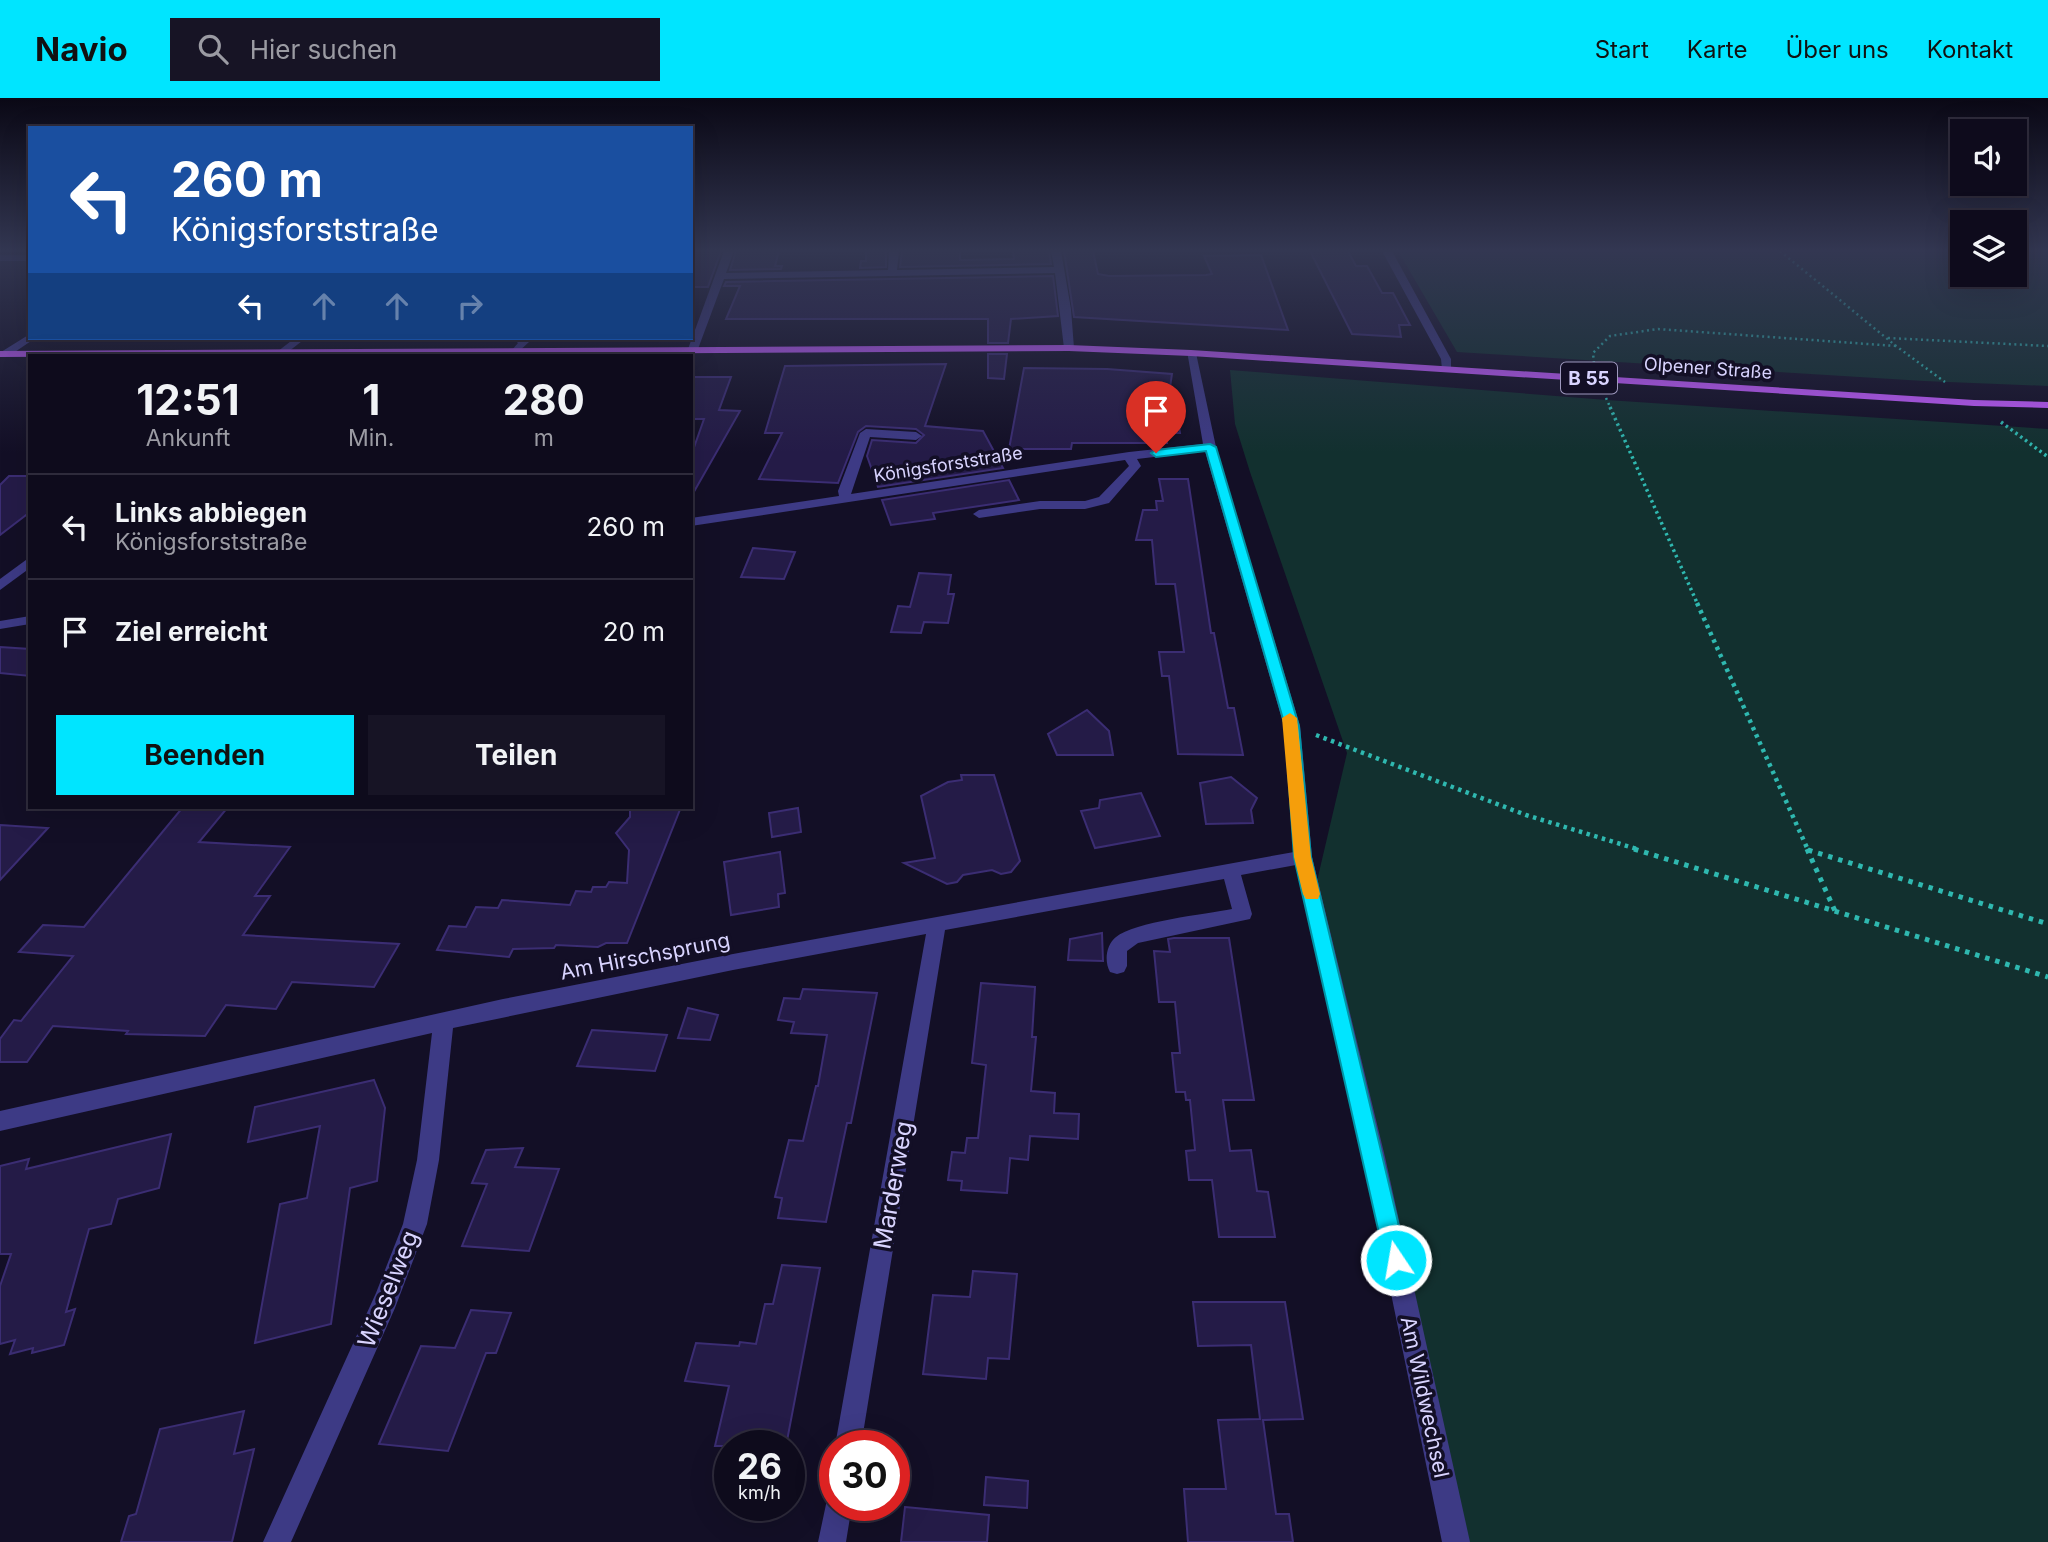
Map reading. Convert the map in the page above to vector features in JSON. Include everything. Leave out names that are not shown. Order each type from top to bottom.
[{"type":"main road","name":"Olpener Straße","points":[[2,354],[1069,348],[1191,353],[2048,408]]},
{"type":"street","points":[[693,349],[704,318]]},
{"type":"street","points":[[1067,318],[1069,348]]},
{"type":"street","points":[[1424,318],[1446,359],[1447,369]]},
{"type":"street","points":[[2,354],[28,338]]},
{"type":"street","points":[[280,353],[298,340]]},
{"type":"street","points":[[517,350],[524,342],[521,340]]},
{"type":"street","name":"Am Wildwechsel","points":[[1191,353],[1210,447],[1292,726],[1303,857],[1374,1157],[1456,1542]]},
{"type":"street","points":[[846,499],[844,491],[866,433],[916,436]]},
{"type":"street","name":"Königsforststraße","points":[[693,522],[1129,456],[1210,447]]},
{"type":"street","points":[[979,514],[1040,505],[1085,505],[1104,500],[1135,466],[1129,456]]},
{"type":"street","points":[[0,586],[28,563]]},
{"type":"street","points":[[0,625],[28,620]]},
{"type":"street","name":"Am Hirschsprung","points":[[0,1121],[444,1020],[733,962],[1303,857]]},
{"type":"street","points":[[1117,966],[1117,948],[1134,936],[1243,914],[1236,884],[1229,870]]},
{"type":"street","name":"Marderweg","points":[[851,1430],[937,925]]},
{"type":"street","name":"Wieselweg","points":[[277,1542],[386,1299],[415,1224],[428,1160],[444,1020]]},
{"type":"street","points":[[832,1542],[835,1521]]},
{"type":"path","points":[[1862,318],[2048,457]]},
{"type":"path","points":[[1835,911],[1598,379],[1594,353],[1610,336],[1658,329],[1896,346]]},
{"type":"path","points":[[1886,338],[2048,346]]},
{"type":"path","points":[[1292,726],[1526,815],[2048,977]]},
{"type":"path","points":[[1807,849],[2048,924]]},
{"type":"green space","points":[[1437,318],[2048,318],[2048,386],[1924,381],[1457,352]]},
{"type":"green space","points":[[1230,370],[1607,400],[2048,429],[2048,1542],[1456,1542],[1317,881],[1347,753],[1235,424]]},
{"type":"building","points":[[1021,318],[1011,319],[1008,343],[988,343],[988,319],[726,319]]},
{"type":"building","points":[[1097,318],[1284,318],[1288,330]]},
{"type":"building","points":[[1344,318],[1406,318],[1410,325],[1399,325],[1401,337],[1352,334]]},
{"type":"building","points":[[988,354],[1007,354],[1004,379],[988,378]]},
{"type":"building","points":[[946,364],[925,426],[983,431],[1003,468],[878,487],[867,456],[872,440],[916,443],[924,435],[916,429],[866,426],[858,432],[838,483],[759,479],[782,433],[765,433],[785,366]]},
{"type":"building","points":[[1024,368],[1107,369],[1172,374],[1167,407],[1176,407],[1180,433],[1165,433],[1167,443],[1072,443],[1071,449],[1009,449]]},
{"type":"building","points":[[693,377],[731,377],[719,410],[740,411],[693,493],[693,450],[704,419],[693,419]]},
{"type":"building","points":[[9,476],[28,476],[28,514],[0,535],[0,485]]},
{"type":"building","points":[[1159,479],[1188,479],[1211,633],[1214,633],[1228,708],[1234,708],[1243,755],[1178,754],[1169,676],[1162,676],[1159,652],[1184,652],[1175,584],[1156,584],[1152,540],[1136,540],[1143,510],[1157,510],[1156,501],[1163,501]]},
{"type":"building","points":[[1009,480],[1019,500],[933,513],[935,519],[891,525],[882,500]]},
{"type":"building","points":[[753,548],[795,552],[784,579],[741,577]]},
{"type":"building","points":[[919,573],[951,575],[948,594],[954,594],[948,623],[924,622],[921,633],[891,632],[898,606],[910,607]]},
{"type":"building","points":[[0,647],[28,649],[28,676],[0,673]]},
{"type":"building","points":[[1087,710],[1109,731],[1113,755],[1057,755],[1048,734]]},
{"type":"building","points":[[961,775],[994,775],[1020,861],[1011,872],[1001,874],[992,870],[963,875],[957,882],[947,884],[904,863],[935,858],[921,796],[948,782],[962,780]]},
{"type":"building","points":[[1231,777],[1257,798],[1251,810],[1253,823],[1206,824],[1200,783]]},
{"type":"building","points":[[1141,793],[1160,836],[1095,848],[1081,811],[1099,808],[1100,800]]},
{"type":"building","points":[[798,808],[801,832],[772,837],[769,813]]},
{"type":"building","points":[[181,809],[226,809],[199,842],[290,847],[255,896],[270,896],[243,935],[399,944],[374,987],[292,982],[276,1009],[226,1005],[205,1036],[126,1034],[128,1031],[53,1026],[27,1062],[0,1062],[0,1039],[14,1020],[21,1021],[73,956],[19,952],[43,925],[84,927]]},
{"type":"building","points":[[630,809],[680,809],[627,943],[606,943],[598,947],[556,945],[554,948],[513,949],[509,957],[437,950],[449,926],[466,927],[476,907],[498,908],[502,900],[570,905],[576,891],[591,892],[593,887],[606,887],[609,882],[627,883],[629,850],[616,833],[630,817]]},
{"type":"building","points":[[0,825],[48,828],[0,880]]},
{"type":"building","points":[[780,852],[785,893],[778,894],[779,907],[731,915],[724,862]]},
{"type":"building","points":[[1102,933],[1103,961],[1068,960],[1070,939]]},
{"type":"building","points":[[1229,938],[1254,1100],[1223,1100],[1230,1151],[1251,1150],[1257,1191],[1268,1192],[1275,1237],[1219,1237],[1212,1180],[1189,1180],[1186,1151],[1195,1150],[1190,1100],[1186,1100],[1185,1092],[1176,1092],[1172,1053],[1180,1053],[1175,1002],[1159,1002],[1154,951],[1170,952],[1168,939]]},
{"type":"building","points":[[981,983],[1035,987],[1032,1037],[1036,1037],[1031,1091],[1055,1093],[1054,1113],[1079,1114],[1078,1139],[1030,1136],[1028,1160],[1010,1158],[1007,1193],[961,1190],[962,1181],[948,1180],[952,1152],[965,1153],[967,1138],[978,1138],[986,1065],[972,1063]]},
{"type":"building","points":[[803,989],[877,993],[851,1123],[847,1123],[826,1222],[778,1218],[782,1198],[775,1197],[789,1140],[803,1141],[818,1086],[827,1035],[791,1033],[794,1022],[778,1020],[784,998],[800,999]]},
{"type":"building","points":[[688,1008],[718,1015],[710,1040],[678,1038]]},
{"type":"building","points":[[592,1030],[667,1035],[655,1071],[577,1066]]},
{"type":"building","points":[[374,1080],[385,1108],[377,1181],[350,1188],[331,1324],[255,1343],[280,1204],[307,1198],[320,1126],[248,1142],[255,1107]]},
{"type":"building","points":[[171,1134],[159,1188],[118,1199],[111,1224],[89,1229],[66,1312],[75,1309],[64,1345],[32,1353],[33,1348],[10,1354],[15,1340],[0,1344],[0,1286],[11,1254],[0,1254],[0,1166],[29,1159],[26,1169]]},
{"type":"building","points":[[523,1148],[515,1167],[559,1169],[529,1251],[462,1246],[487,1184],[472,1183],[486,1150]]},
{"type":"building","points":[[782,1265],[820,1268],[789,1430],[719,1430],[729,1386],[685,1381],[696,1343],[739,1346],[740,1342],[756,1344],[765,1304],[773,1304]]},
{"type":"building","points":[[973,1271],[1017,1274],[1009,1359],[988,1358],[986,1379],[923,1374],[933,1295],[970,1297]]},
{"type":"building","points":[[1193,1302],[1285,1302],[1303,1419],[1263,1420],[1276,1514],[1289,1514],[1293,1542],[1188,1542],[1184,1489],[1226,1489],[1218,1420],[1260,1419],[1251,1345],[1198,1346]]},
{"type":"building","points":[[471,1310],[511,1313],[496,1353],[486,1353],[448,1451],[379,1444],[421,1346],[455,1348]]},
{"type":"building","points":[[244,1411],[234,1454],[254,1449],[232,1542],[121,1542],[129,1516],[136,1514],[160,1429]]},
{"type":"building","points":[[986,1477],[1028,1481],[1027,1508],[984,1505]]},
{"type":"building","points":[[910,1507],[989,1515],[987,1542],[901,1542],[903,1521],[910,1521]]},
{"type":"slow traffic","points":[[1290,718],[1303,857],[1312,894]]},
{"type":"route","points":[[1156,453],[1210,447],[1292,726],[1303,857],[1396,1260]]}]
